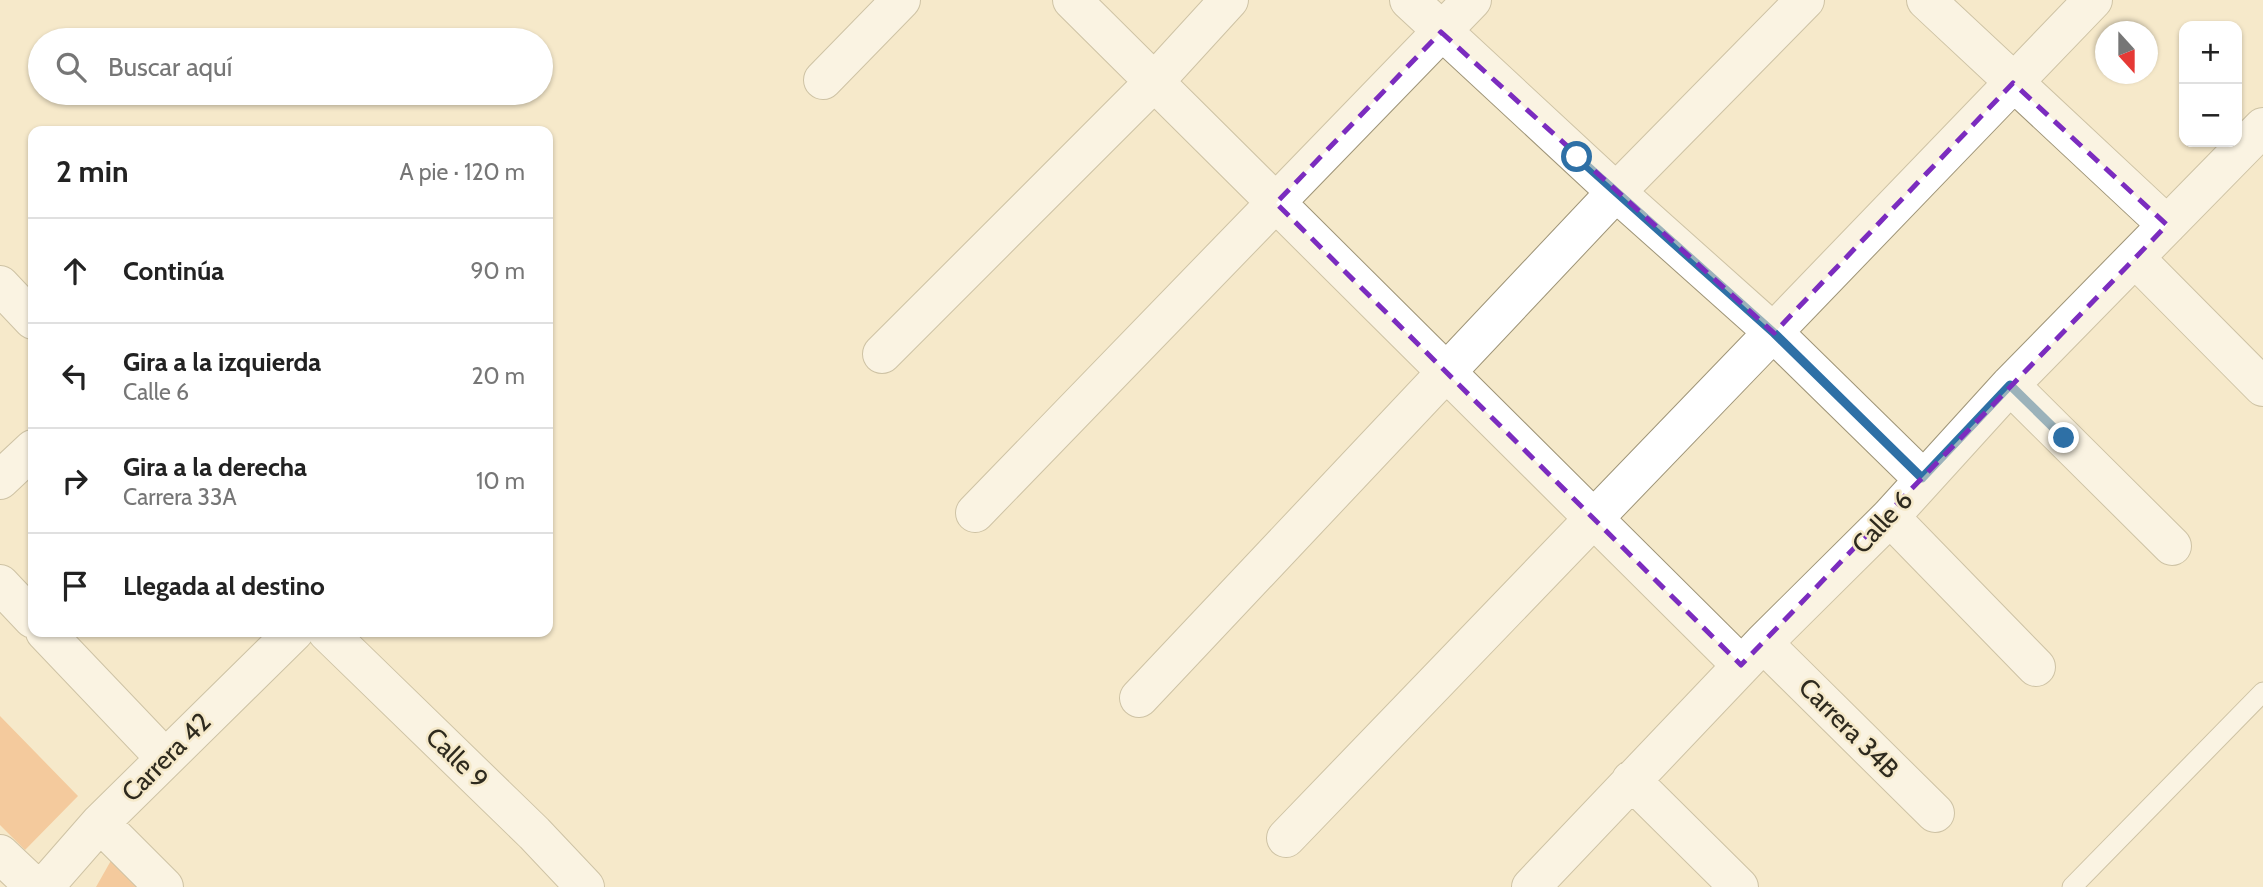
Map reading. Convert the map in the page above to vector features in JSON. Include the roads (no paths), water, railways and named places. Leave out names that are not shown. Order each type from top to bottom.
[{"type":"street","points":[[822,80],[901,0]]},
{"type":"street","name":"Carrera 34B","points":[[1072,0],[1593,516],[1935,813]]},
{"type":"street","points":[[882,354],[1154,82],[1229,0]]},
{"type":"street","points":[[1409,0],[1616,192],[1774,333],[1922,478]]},
{"type":"street","points":[[975,513],[1472,0]]},
{"type":"street","points":[[1139,698],[1616,192],[1805,0]]},
{"type":"street","points":[[1926,0],[2167,225]]},
{"type":"street","points":[[1286,838],[1593,516],[1774,333],[2093,0]]},
{"type":"street","name":"Calle 6","points":[[1531,887],[1752,654],[1890,517],[1922,478],[2010,385],[2261,132]]},
{"type":"street","points":[[2135,258],[2263,387]]},
{"type":"street","points":[[0,285],[28,315]]},
{"type":"street","points":[[2010,385],[2172,546]]},
{"type":"street","points":[[0,480],[28,454]]},
{"type":"street","points":[[1890,517],[2036,667]]},
{"type":"street","points":[[0,584],[28,614]]},
{"type":"street","points":[[50,637],[165,758]]},
{"type":"street","name":"Carrera 42","points":[[44,887],[100,823],[289,637]]},
{"type":"street","name":"Calle 9","points":[[332,637],[534,832],[585,887]]},
{"type":"street","points":[[1631,780],[1738,887]]},
{"type":"street","points":[[100,823],[164,887]]},
{"type":"street","points":[[0,854],[35,887]]},
{"type":"lane","points":[[2072,887],[2263,691]]}]
